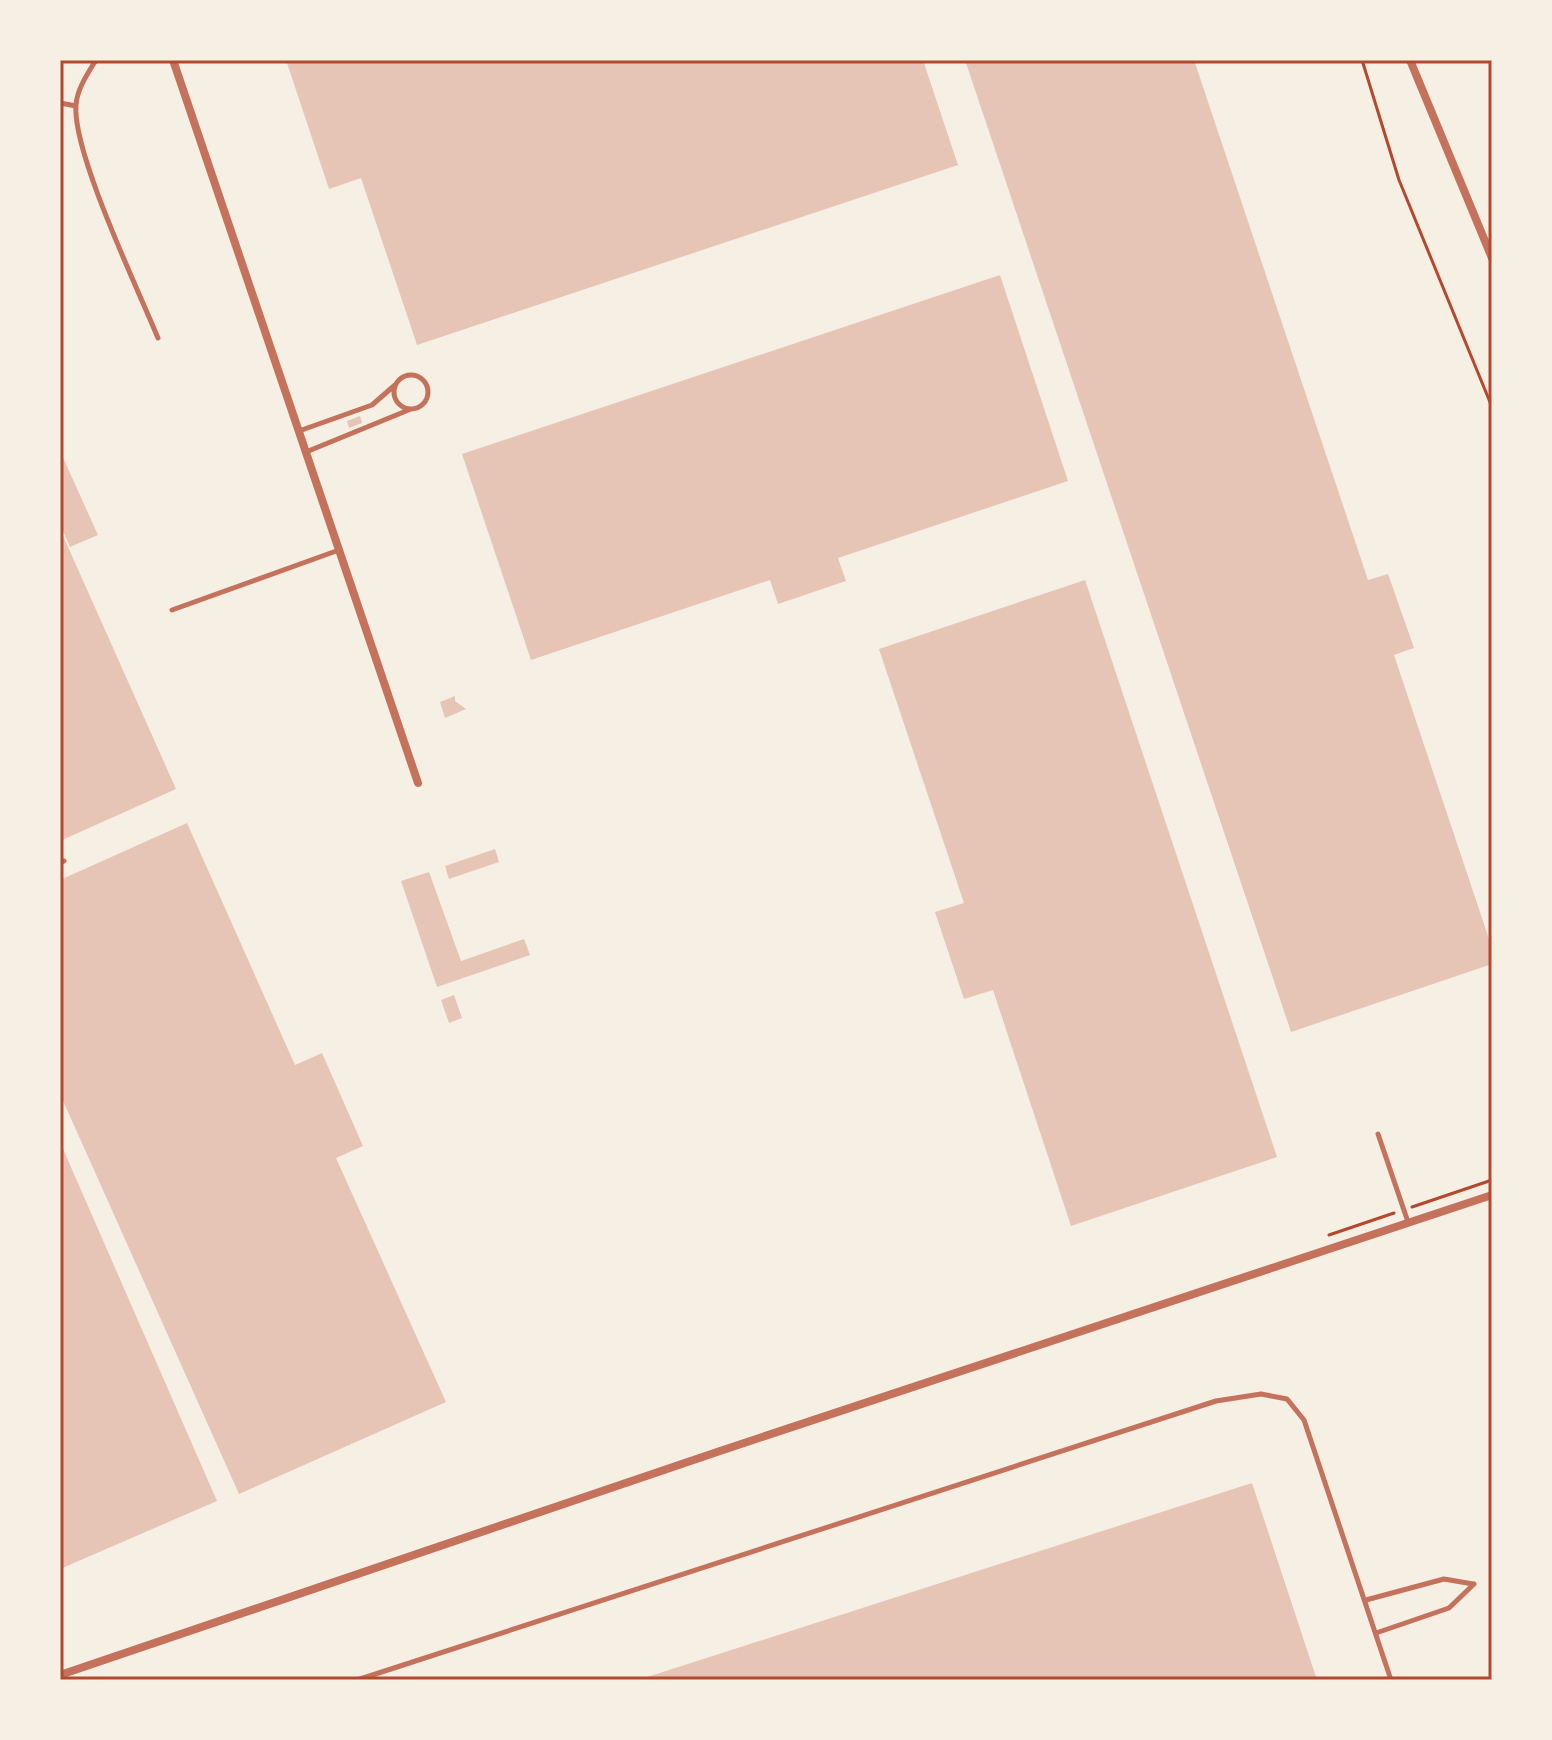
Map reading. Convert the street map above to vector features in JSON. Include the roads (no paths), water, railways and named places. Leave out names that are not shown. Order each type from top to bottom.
[{"type":"street","points":[[173,60],[418,783]]},
{"type":"street","points":[[1410,60],[1492,258]]},
{"type":"street","points":[[60,1675],[1492,1195]]},
{"type":"lane","points":[[96,60],[82,84],[76,106],[81,142],[158,338]]},
{"type":"lane","points":[[60,103],[76,106]]},
{"type":"lane","points":[[299,431],[372,405],[409,374],[425,381],[429,391],[426,402],[306,452]]},
{"type":"lane","points":[[395,384],[397,401],[411,409]]},
{"type":"lane","points":[[172,610],[339,550]]},
{"type":"lane","points":[[1378,1134],[1408,1222]]},
{"type":"lane","points":[[357,1680],[1216,1401],[1261,1394],[1287,1399],[1304,1420],[1391,1680]]},
{"type":"lane","points":[[1366,1600],[1444,1579],[1474,1584],[1449,1608],[1376,1633]]}]
